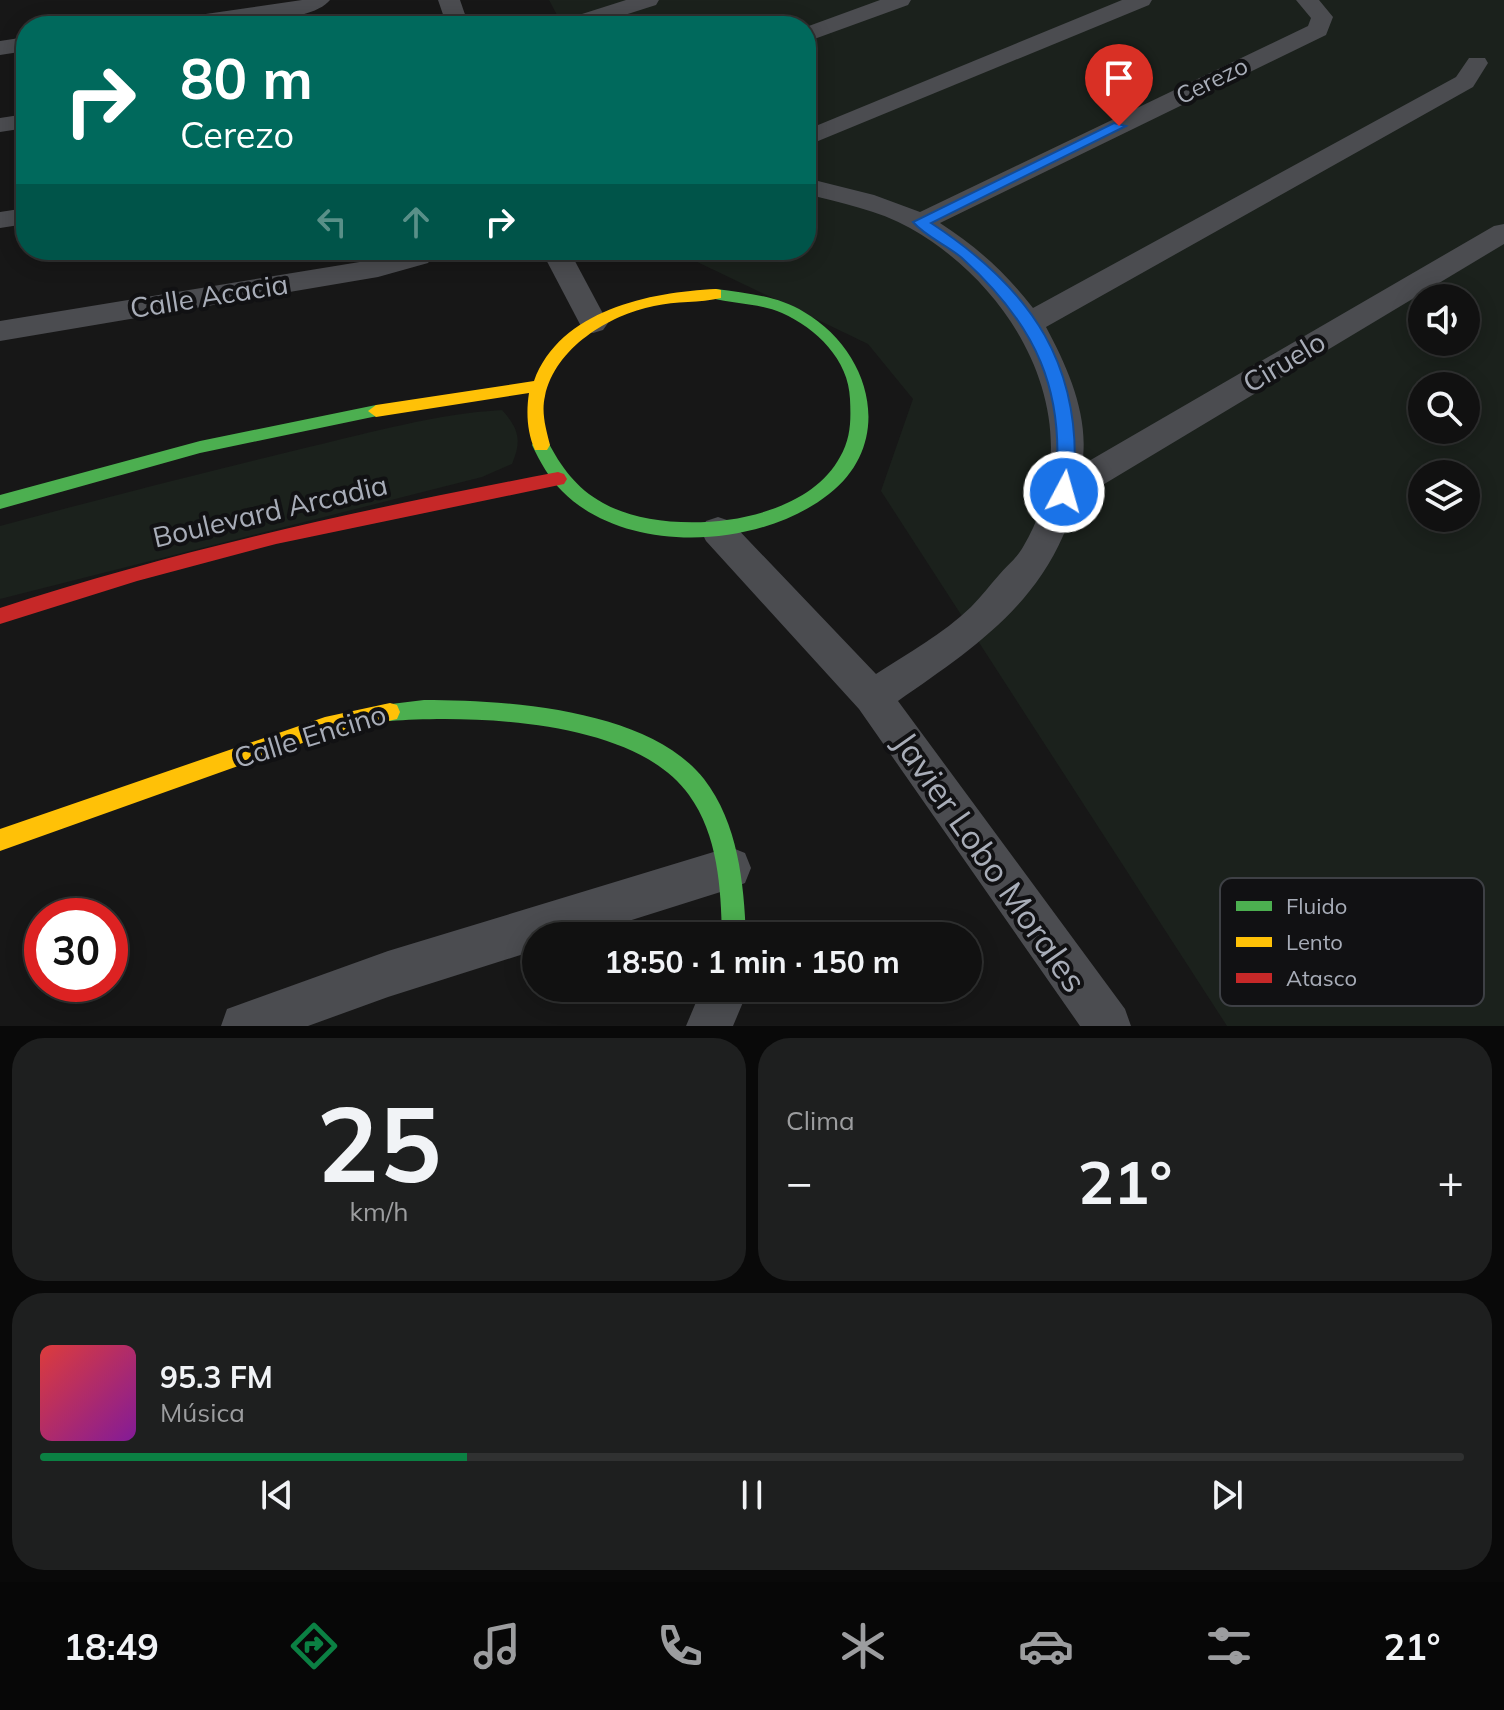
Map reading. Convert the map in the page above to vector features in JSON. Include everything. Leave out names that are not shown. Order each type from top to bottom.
[{"type":"street","points":[[247,16],[300,9],[319,0]]},
{"type":"street","points":[[599,16],[648,0]]},
{"type":"street","points":[[816,31],[900,0]]},
{"type":"street","points":[[816,135],[1141,0]]},
{"type":"street","name":"Cerezo","points":[[920,222],[1318,30],[1314,8]]},
{"type":"street","points":[[1030,323],[1465,82],[1477,63]]},
{"type":"street","points":[[816,189],[865,201],[920,222],[960,248],[999,284],[1030,323],[1049,357],[1063,402],[1069,451],[1064,492],[1036,556],[981,620],[873,697]]},
{"type":"street","name":"Ciruelo","points":[[1064,492],[1504,232]]},
{"type":"street","name":"Calle Acacia","points":[[0,331],[378,268],[401,260]]},
{"type":"street","points":[[560,260],[593,323]]},
{"type":"street","points":[[716,294],[759,300],[797,315],[829,337],[852,366],[863,398],[860,433],[842,467],[812,497],[768,519],[718,531],[671,531],[626,522],[588,503],[558,479],[540,449],[533,417],[538,386],[551,362],[569,341],[593,323],[630,305],[673,295],[716,294]]},
{"type":"street","points":[[0,502],[131,462],[326,419],[538,386]]},
{"type":"street","name":"Boulevard Arcadia","points":[[0,616],[132,574],[319,525],[558,479]]},
{"type":"street","name":"Javier Lobo Morales","points":[[718,531],[873,697],[1108,1026]]},
{"type":"street","name":"Calle Encino","points":[[0,840],[325,726],[372,713],[425,706],[477,705],[601,731],[645,746],[679,768],[699,793],[718,831],[730,868],[733,922]]},
{"type":"street","points":[[244,1026],[388,974],[730,868]]},
{"type":"street","points":[[709,1026],[720,1002]]},
{"type":"shaded area","points":[[549,0],[1504,0],[1504,1026],[1227,1026],[881,491],[913,399],[868,344],[693,260],[816,260],[816,16],[558,16]]},
{"type":"shaded area","points":[[502,410],[517,435],[515,456],[512,464],[482,477],[0,599],[0,526],[381,430],[453,415]]},
{"type":"traffic: fast","points":[[541,445],[557,474],[580,497],[609,514],[641,525],[676,530],[715,529],[755,522],[792,509],[824,489],[847,462],[860,429],[858,388],[850,366],[827,337],[789,310],[769,303],[716,294]]},
{"type":"traffic: fast","points":[[0,502],[200,447],[376,411]]},
{"type":"traffic: fast","points":[[390,712],[464,709],[553,718],[636,743],[670,761],[695,785],[714,819],[730,877],[733,922]]},
{"type":"traffic: slow","points":[[541,445],[535,420],[536,397],[544,375],[556,356],[573,339],[614,313],[637,305],[676,297],[716,294]]},
{"type":"traffic: slow","points":[[376,411],[538,386]]},
{"type":"traffic: slow","points":[[0,840],[325,726],[390,712]]},
{"type":"traffic: jam","points":[[0,616],[137,573],[276,537],[558,479]]},
{"type":"route","points":[[1064,492],[1069,451],[1063,402],[1049,357],[1030,323],[999,284],[960,248],[920,222],[1119,126]]}]
